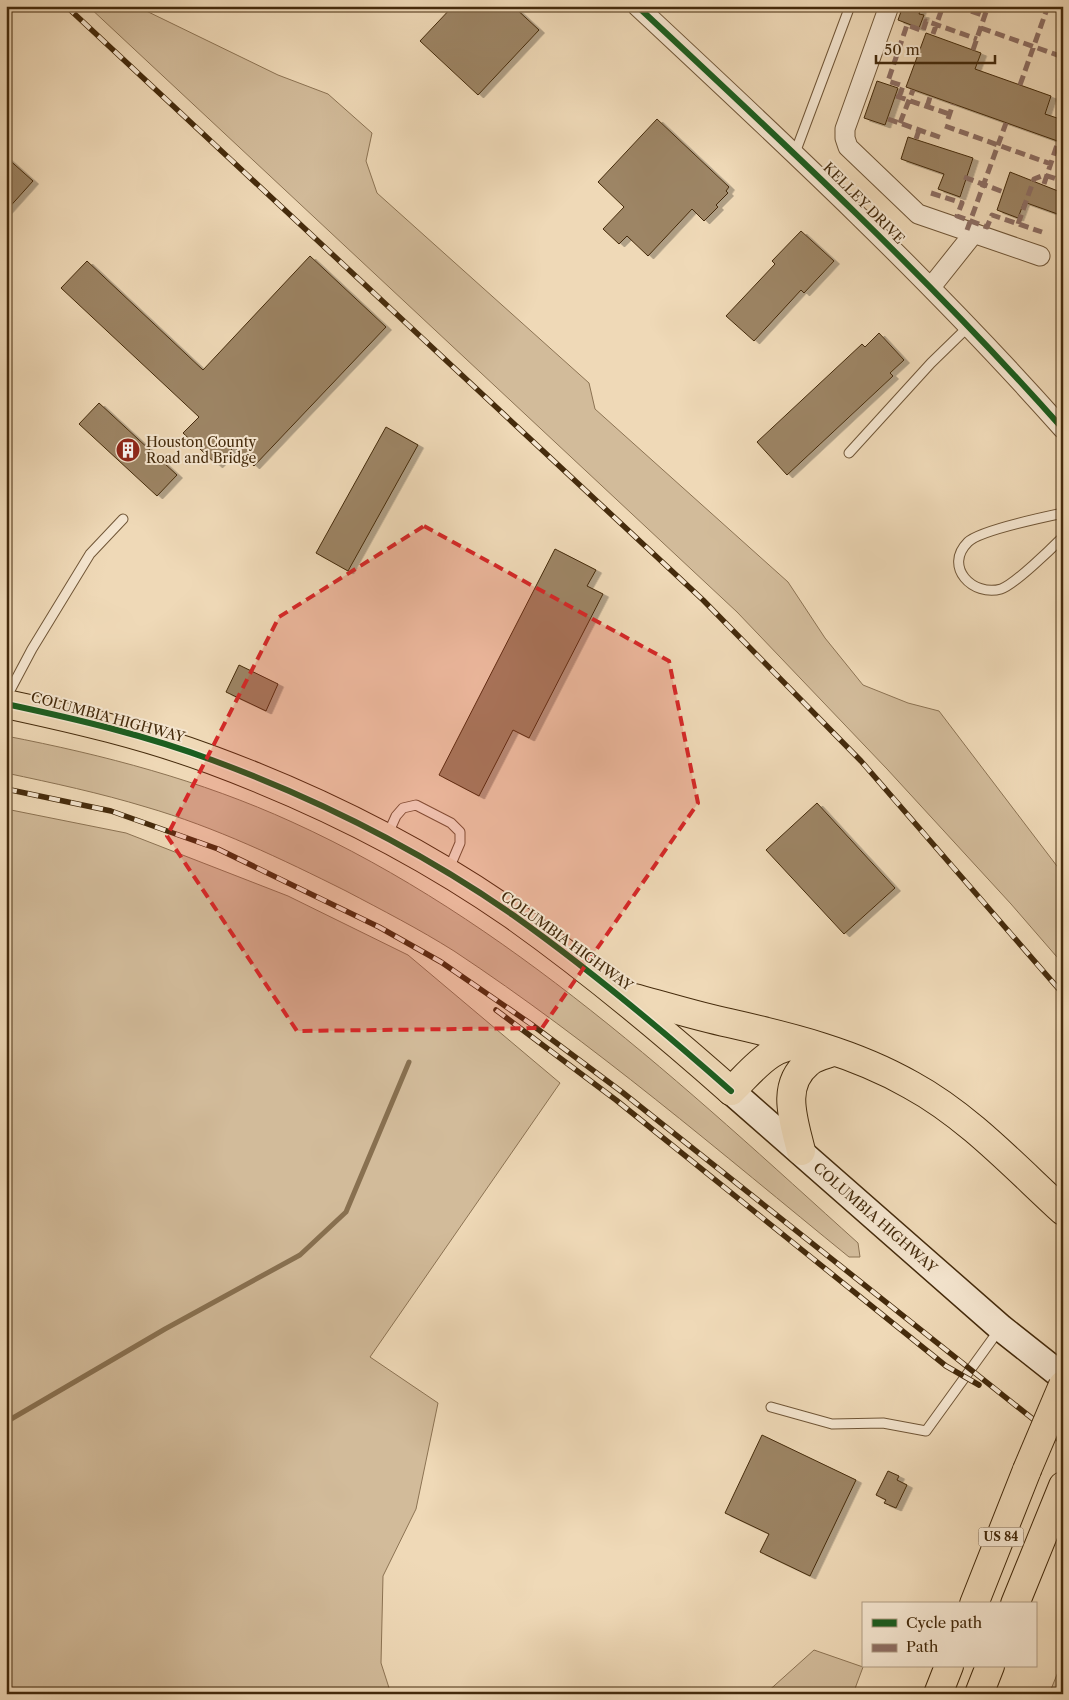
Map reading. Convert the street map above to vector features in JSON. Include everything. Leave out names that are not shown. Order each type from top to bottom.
[{"type":"main road","name":"COLUMBIA HIGHWAY","points":[[6,704],[121,731],[211,759],[265,781],[386,839],[447,873],[511,914],[619,994],[801,1151],[1001,1328],[1063,1377]]},
{"type":"main road","points":[[619,994],[728,1023],[779,1033],[886,1071],[944,1106],[1062,1208]]},
{"type":"main road","points":[[731,1090],[780,1047],[794,1044],[821,1048]]},
{"type":"main road","points":[[801,1151],[790,1098],[792,1084],[799,1071],[821,1048]]},
{"type":"main road","name":"US 84","points":[[975,1602],[1063,1385]]},
{"type":"main road","name":"US 84","points":[[1016,1602],[1061,1490]]},
{"type":"main road","points":[[938,1694],[948,1668]]},
{"type":"main road","points":[[979,1694],[989,1668]]},
{"type":"street","name":"KELLEY DRIVE","points":[[637,6],[795,153],[931,288],[1063,429]]},
{"type":"street","points":[[889,6],[845,129],[845,138],[853,153],[918,214],[1040,256]]},
{"type":"street","points":[[931,288],[974,233]]},
{"type":"lane","points":[[795,153],[850,6]]},
{"type":"lane","points":[[849,453],[931,362],[968,327]]},
{"type":"lane","points":[[1063,513],[999,529],[969,541],[958,555],[958,567],[964,578],[975,586],[988,590],[1003,589],[1049,552],[1063,537]]},
{"type":"lane","points":[[6,698],[32,649],[90,554],[123,519]]},
{"type":"lane","points":[[386,839],[396,816],[403,808],[416,805],[451,823],[460,832],[460,843],[447,873]]},
{"type":"lane","points":[[771,1407],[832,1424],[883,1423],[926,1430],[1001,1328]]},
{"type":"highlighted area","points":[[424,526],[669,661],[698,803],[542,1028],[297,1031],[167,836],[279,617]]},
{"type":"shaded area","points":[[88,6],[136,6],[278,75],[328,94],[372,133],[366,161],[377,193],[589,383],[595,409],[788,582],[825,638],[863,685],[908,703],[939,711],[1063,874],[1063,964],[1011,904],[887,769],[737,612]]},
{"type":"shaded area","points":[[6,736],[115,760],[151,770],[257,807],[292,822],[371,862],[447,907],[520,957],[591,1010],[659,1067],[727,1125],[858,1243],[860,1257],[849,1257],[704,1138],[606,1061],[506,986],[441,943],[346,891],[223,834],[172,815],[129,802],[6,773]]},
{"type":"shaded area","points":[[6,809],[126,833],[288,896],[408,955],[560,1083],[370,1357],[438,1403],[416,1509],[383,1576],[381,1663],[391,1694],[6,1694]]},
{"type":"shaded area","points":[[814,1650],[863,1668],[853,1694],[765,1694]]},
{"type":"shaded area","points":[[1063,1660],[1063,1694],[1049,1694]]},
{"type":"building","points":[[453,6],[513,6],[539,30],[478,95],[420,41]]},
{"type":"building","points":[[903,6],[922,6],[919,14],[924,15],[919,28],[898,20]]},
{"type":"building","points":[[926,33],[981,53],[975,69],[1051,96],[1045,114],[1063,120],[1063,143],[906,87]]},
{"type":"building","points":[[877,81],[898,88],[885,125],[864,118]]},
{"type":"building","points":[[657,119],[729,187],[726,191],[728,193],[716,205],[718,207],[704,221],[692,209],[648,256],[627,236],[619,244],[603,229],[624,207],[598,182]]},
{"type":"building","points":[[908,137],[973,158],[960,197],[938,189],[944,174],[901,159]]},
{"type":"building","points":[[6,157],[33,181],[6,211]]},
{"type":"building","points":[[1010,172],[1063,193],[1063,216],[1024,202],[1018,218],[997,210]]},
{"type":"building","points":[[801,231],[834,261],[804,293],[801,290],[754,341],[726,316],[775,264],[772,261]]},
{"type":"building","points":[[310,256],[386,327],[254,466],[234,447],[217,465],[183,433],[199,417],[61,288],[87,261],[203,370]]},
{"type":"building","points":[[879,333],[904,360],[890,373],[893,376],[787,475],[757,442],[862,344],[865,347]]},
{"type":"building","name":"Houston County Road and Bridge","points":[[99,403],[177,475],[157,496],[79,424]]},
{"type":"building","points":[[386,427],[418,445],[348,571],[316,553]]},
{"type":"building","points":[[555,549],[596,570],[587,586],[603,594],[529,738],[513,730],[479,796],[439,775]]},
{"type":"building","points":[[239,665],[278,684],[266,711],[226,692]]},
{"type":"building","points":[[817,803],[895,888],[844,934],[766,850]]},
{"type":"building","points":[[762,1435],[856,1480],[810,1576],[760,1552],[769,1534],[725,1513]]},
{"type":"building","points":[[888,1471],[899,1476],[897,1480],[907,1485],[896,1508],[884,1503],[886,1500],[876,1495]]},
{"type":"waterway","points":[[6,1422],[165,1329],[300,1255],[346,1212],[409,1062]]},
{"type":"railway","points":[[66,6],[703,600],[861,761],[1063,994]]},
{"type":"railway","points":[[6,789],[111,811],[218,849],[379,927],[441,962],[531,1024],[622,1092],[1063,1443]]},
{"type":"railway","points":[[496,1010],[616,1100],[946,1366],[979,1385]]},
{"type":"marked path","points":[[933,34],[943,6]]},
{"type":"marked path","points":[[957,6],[985,16]]},
{"type":"marked path","points":[[973,50],[988,6]]},
{"type":"marked path","points":[[1047,6],[1063,12]]},
{"type":"marked path","points":[[1020,85],[1048,6]]},
{"type":"marked path","points":[[899,97],[903,86],[888,81],[907,25],[923,31],[926,21],[977,39]]},
{"type":"marked path","points":[[981,28],[1063,57]]},
{"type":"marked path","points":[[900,123],[913,90]]},
{"type":"marked path","points":[[896,96],[949,114]]},
{"type":"marked path","points":[[927,107],[930,97]]},
{"type":"marked path","points":[[948,119],[953,104]]},
{"type":"marked path","points":[[888,119],[942,138]]},
{"type":"marked path","points":[[967,230],[1006,123]]},
{"type":"marked path","points":[[945,126],[1051,164]]},
{"type":"marked path","points":[[916,139],[919,130]]},
{"type":"marked path","points":[[1044,184],[1058,142]]},
{"type":"marked path","points":[[1018,224],[1034,179],[1044,175],[1063,181]]},
{"type":"marked path","points":[[964,177],[1006,193]]},
{"type":"marked path","points":[[931,193],[962,203],[957,216],[987,227],[992,215],[1042,232]]},
{"type":"cycle path","points":[[637,6],[801,160],[909,265],[1013,373],[1063,429]]},
{"type":"cycle path","points":[[6,704],[110,728],[212,760],[329,809],[405,848],[442,869],[513,915],[624,1000],[731,1091]]},
{"type":"place","name":"Houston County Road and Bridge","points":[[128,450]]}]
